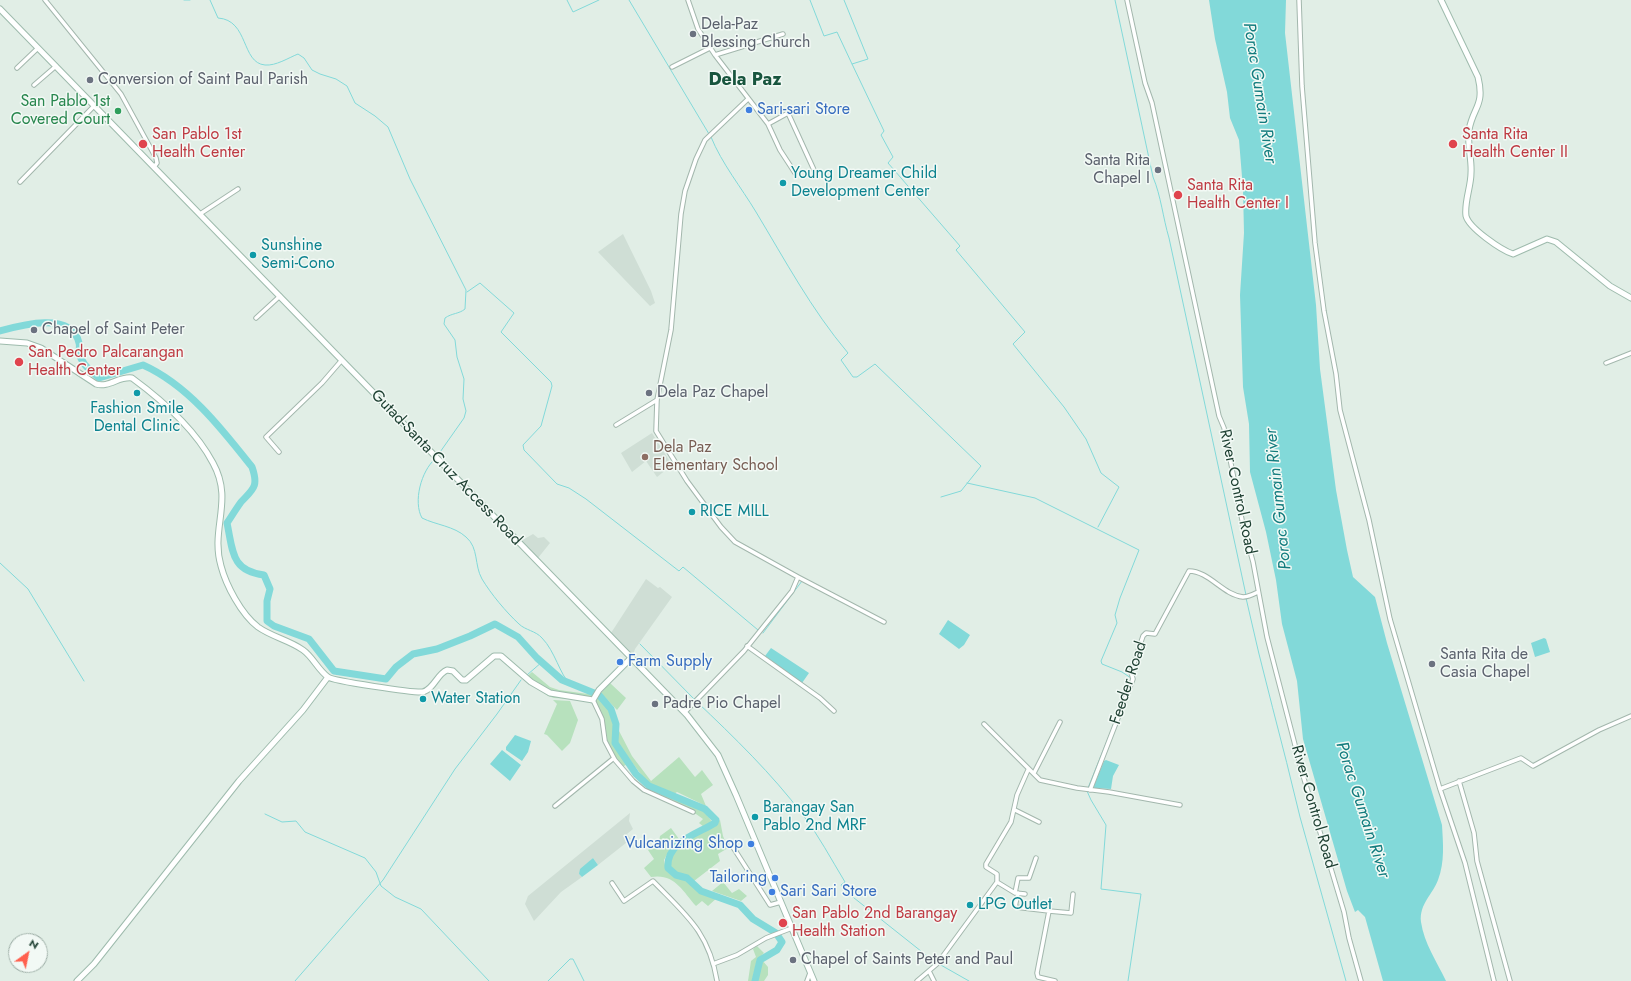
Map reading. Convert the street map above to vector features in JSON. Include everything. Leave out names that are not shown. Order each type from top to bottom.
[{"type":"street","points":[[45,0],[121,94],[156,158],[157,163],[154,167]]},
{"type":"street","points":[[688,0],[698,29],[714,55],[768,124],[780,150],[795,172]]},
{"type":"street","name":"River Control Road","points":[[1127,0],[1145,83],[1152,103],[1219,416],[1224,428],[1243,525],[1252,556],[1267,637],[1293,738],[1344,912],[1349,938],[1361,981]]},
{"type":"street","points":[[1298,0],[1302,86],[1315,243],[1324,311],[1336,374],[1340,410],[1369,520],[1390,619],[1440,788],[1465,863],[1494,981]]},
{"type":"street","points":[[1441,0],[1478,77],[1481,88],[1481,96],[1469,129],[1472,173],[1466,211],[1469,221],[1502,250],[1513,254],[1547,239],[1556,242],[1610,286],[1631,298]]},
{"type":"street","name":"Gutad-Santa Cruz Access Road","points":[[0,9],[684,712],[718,755],[814,981]]},
{"type":"street","points":[[714,55],[783,34]]},
{"type":"street","points":[[17,68],[38,48]]},
{"type":"street","points":[[672,68],[710,48]]},
{"type":"street","points":[[34,85],[56,66]]},
{"type":"street","points":[[748,99],[705,140],[690,175],[680,214],[671,330],[657,400],[656,431],[687,481],[721,527],[735,542],[884,622]]},
{"type":"street","points":[[20,182],[94,106]]},
{"type":"street","points":[[768,124],[788,114],[814,170]]},
{"type":"street","points":[[200,214],[238,189]]},
{"type":"street","points":[[256,318],[280,296]]},
{"type":"street","points":[[0,341],[27,343],[41,348],[96,384],[105,385],[125,377],[132,378],[186,427],[213,463],[221,484],[223,496],[217,550],[229,589],[257,626],[305,651],[328,677],[381,688],[420,692],[429,689],[442,673],[447,670],[452,671],[462,680],[466,680],[494,656],[498,655],[531,682],[550,693],[594,698]]},
{"type":"street","points":[[1606,363],[1631,352]]},
{"type":"street","points":[[279,452],[266,437],[322,383],[341,361]]},
{"type":"street","points":[[616,425],[657,400]]},
{"type":"street","name":"Feeder Road","points":[[1088,790],[1133,679],[1131,672],[1143,636],[1146,633],[1154,634],[1189,571],[1208,579],[1237,595],[1244,597],[1258,592]]},
{"type":"street","points":[[684,712],[747,646],[792,592],[798,577]]},
{"type":"street","points":[[747,646],[820,698],[834,711]]},
{"type":"street","points":[[594,698],[599,690],[632,657]]},
{"type":"street","points":[[77,981],[94,964],[239,781],[303,710],[328,677]]},
{"type":"street","points":[[594,698],[602,719],[605,742],[614,758],[640,788],[693,812]]},
{"type":"street","points":[[1440,788],[1521,758],[1533,766],[1599,730],[1631,716]]},
{"type":"street","points":[[1034,773],[1060,722]]},
{"type":"street","points":[[984,724],[1028,770],[1043,781],[1180,805]]},
{"type":"street","points":[[556,806],[614,758]]},
{"type":"street","points":[[917,981],[937,964],[998,882],[997,874],[986,867],[986,864],[1011,822],[1015,810],[1017,795],[1028,770]]},
{"type":"street","points":[[1459,781],[1474,833],[1477,861],[1510,981]]},
{"type":"street","points":[[1015,810],[1039,822]]},
{"type":"street","points":[[731,844],[770,905],[781,902]]},
{"type":"street","points":[[1036,858],[1029,878],[1018,878],[1015,907],[1071,912],[1073,894]]},
{"type":"street","points":[[612,883],[624,901],[653,881],[680,907],[703,935],[717,981]]},
{"type":"street","points":[[998,882],[1016,893],[1025,894]]},
{"type":"street","points":[[1049,911],[1037,973],[1038,977],[1055,981]]},
{"type":"street","points":[[713,964],[737,955],[766,938],[775,936],[792,928]]},
{"type":"street","points":[[929,971],[934,981]]},
{"type":"street","points":[[807,981],[810,972]]},
{"type":"shaded area","points":[[623,234],[651,291],[655,303],[650,306],[598,252]]},
{"type":"shaded area","name":"Dela Paz Elementary School","points":[[652,433],[672,465],[657,477],[646,461],[632,472],[621,453]]},
{"type":"shaded area","points":[[533,534],[538,538],[544,537],[550,543],[538,558],[521,541]]},
{"type":"shaded area","points":[[646,579],[658,588],[660,587],[672,597],[635,649],[633,655],[611,633]]},
{"type":"shaded area","points":[[630,813],[629,821],[633,829],[627,834],[631,839],[598,865],[593,858],[579,874],[582,877],[561,892],[534,921],[525,904],[528,896]]},
{"type":"green space","points":[[532,672],[550,687],[559,690],[595,695],[592,700],[554,698],[548,696],[524,679]]},
{"type":"green space","points":[[610,683],[626,698],[617,710],[601,693]]},
{"type":"green space","points":[[598,697],[609,710],[614,724],[614,744],[627,764],[621,768],[605,742],[605,730],[594,703]]},
{"type":"green space","points":[[553,700],[570,701],[578,720],[570,743],[562,751],[547,735],[544,734],[557,704]]},
{"type":"green space","points":[[618,729],[632,756],[651,781],[679,757],[695,777],[702,770],[713,785],[701,794],[706,806],[677,792],[674,794],[648,784],[617,742]]},
{"type":"green space","points":[[643,787],[703,810],[713,823],[704,827],[699,823],[703,819],[696,814],[692,814],[647,792]]},
{"type":"green space","points":[[720,820],[723,836],[728,848],[718,854],[720,861],[694,881],[677,873],[670,867],[671,858],[681,845],[706,831]]},
{"type":"green space","points":[[671,828],[679,839],[670,849],[664,860],[666,869],[674,876],[685,880],[700,893],[718,897],[708,906],[702,901],[696,906],[682,889],[672,880],[659,876],[651,877],[644,868],[654,859],[648,850],[659,842],[660,836]]},
{"type":"green space","points":[[723,882],[732,893],[739,889],[747,896],[741,901],[712,891]]},
{"type":"green space","points":[[757,946],[764,953],[757,960],[752,981],[748,981],[751,961],[756,957],[753,949]]},
{"type":"green space","points":[[762,960],[768,967],[768,975],[764,981],[758,981]]},
{"type":"water","name":"Porac Gumain River","points":[[1209,0],[1286,0],[1285,33],[1316,305],[1320,369],[1336,490],[1353,577],[1375,597],[1387,643],[1442,825],[1442,866],[1436,885],[1424,904],[1421,922],[1428,945],[1446,981],[1383,981],[1365,917],[1358,910],[1355,912],[1347,891],[1303,739],[1297,681],[1282,624],[1276,580],[1266,532],[1250,472],[1249,424],[1243,387],[1240,295],[1244,233],[1243,189],[1239,140],[1230,118],[1227,92],[1215,39]]},
{"type":"water","points":[[948,620],[970,635],[964,645],[959,649],[939,634]]},
{"type":"water","points":[[1544,638],[1546,639],[1550,652],[1535,657],[1531,643]]},
{"type":"water","points":[[771,648],[809,673],[802,683],[765,656]]},
{"type":"water","points":[[515,735],[531,741],[528,752],[522,761],[506,750],[506,747]]},
{"type":"water","points":[[502,750],[521,765],[510,781],[490,764]]},
{"type":"water","points":[[1106,760],[1119,765],[1113,776],[1111,789],[1093,788],[1104,761]]},
{"type":"water","points":[[593,858],[598,865],[582,877],[579,874],[580,869]]},
{"type":"waterway","points":[[184,0],[190,0]]},
{"type":"waterway","points":[[210,0],[218,18],[228,21],[235,26],[252,57],[257,62],[269,65],[298,54],[304,58],[312,70],[336,79],[347,86],[355,103],[375,116],[388,127],[410,179],[466,290],[465,309],[445,318],[444,324],[455,340],[457,357],[464,379],[463,399],[466,411],[464,418],[438,455]]},
{"type":"waterway","points":[[567,0],[573,12],[599,0]]},
{"type":"waterway","points":[[629,0],[709,134]]},
{"type":"waterway","points":[[810,0],[824,36],[837,32],[852,64]]},
{"type":"waterway","points":[[844,0],[868,59],[852,64],[884,131],[881,135],[893,157],[888,163],[960,246],[956,250],[1025,332],[1013,344],[1064,407],[1086,439],[1101,473],[1119,487],[1098,527]]},
{"type":"waterway","points":[[1115,0],[1153,177],[1169,238],[1246,595]]},
{"type":"waterway","points":[[711,137],[726,166],[756,212],[799,284],[822,319],[848,353],[841,360],[853,377],[857,377],[875,364],[981,466],[961,491],[941,497]]},
{"type":"waterway","points":[[467,292],[480,283],[514,313],[501,332],[551,382],[552,386],[541,426],[523,445],[524,450],[557,484],[569,488],[586,499],[679,571],[683,567],[758,630]]},
{"type":"waterway","points":[[0,331],[20,326],[45,323],[67,327],[74,333],[79,344],[79,352],[82,360],[99,378],[143,365],[175,384],[203,409],[252,467],[254,474],[254,487],[241,502],[227,523],[235,558],[245,569],[253,573],[264,575],[270,589],[267,601],[267,621],[274,626],[309,639],[334,671],[386,679],[396,667],[413,654],[437,649],[495,624],[518,637],[537,658],[562,680],[599,695],[611,709],[616,724],[615,743],[636,774],[649,786],[705,809],[716,820],[715,823],[677,845],[669,859],[668,868],[676,875],[687,878],[701,891],[740,905],[753,919],[776,933],[782,942],[777,950],[760,960],[755,981]]},
{"type":"waterway","points":[[435,459],[430,464],[422,479],[418,495],[419,511],[422,518],[456,530],[470,541],[475,551],[480,574],[490,591],[519,624],[537,634],[547,643],[563,675],[570,684]]},
{"type":"waterway","points":[[967,483],[1035,498],[1139,550],[1120,598],[1115,615],[1117,623],[1101,661],[1102,664],[1122,672],[1131,678]]},
{"type":"waterway","points":[[0,563],[28,589],[84,681]]},
{"type":"waterway","points":[[763,633],[802,581]]},
{"type":"waterway","points":[[1246,598],[1300,817],[1346,981]]},
{"type":"waterway","points":[[640,644],[694,699]]},
{"type":"waterway","points":[[527,675],[542,662]]},
{"type":"waterway","points":[[694,699],[723,670]]},
{"type":"waterway","points":[[295,981],[383,880],[455,769],[521,680]]},
{"type":"waterway","points":[[697,702],[766,770],[803,815],[820,839],[845,882],[841,885],[844,890],[936,963]]},
{"type":"waterway","points":[[1088,788],[1117,716]]},
{"type":"waterway","points":[[1087,791],[1106,825],[1101,889],[1141,894],[1128,981]]},
{"type":"waterway","points":[[265,814],[282,822],[296,821],[305,832],[365,858],[376,872],[381,886],[395,897],[421,909],[489,981]]},
{"type":"waterway","points":[[548,981],[570,959],[573,959],[584,981]]},
{"type":"waterway","points":[[939,964],[969,981]]},
{"type":"place","name":"Dela-Paz Blessing Church","points":[[693,34]]},
{"type":"place","name":"Conversion of Saint Paul Parish","points":[[90,80]]},
{"type":"place","name":"Sari-sari Store","points":[[749,110]]},
{"type":"place","name":"San Pablo 1st Covered Court","points":[[118,111]]},
{"type":"place","name":"San Pablo 1st Health Center","points":[[143,144]]},
{"type":"place","name":"Santa Rita Health Center II","points":[[1453,144]]},
{"type":"place","name":"Santa Rita Chapel I","points":[[1158,170]]},
{"type":"place","name":"Young Dreamer Child Development Center","points":[[783,183]]},
{"type":"place","name":"Santa Rita Health Center I","points":[[1178,195]]},
{"type":"place","name":"Sunshine Semi-Cono","points":[[253,255]]},
{"type":"place","name":"Chapel of Saint Peter","points":[[34,330]]},
{"type":"place","name":"San Pedro Palcarangan Health Center","points":[[19,362]]},
{"type":"place","name":"Fashion Smile Dental Clinic","points":[[137,393]]},
{"type":"place","name":"Dela Paz Chapel","points":[[649,393]]},
{"type":"place","name":"Dela Paz Elementary School","points":[[645,457]]},
{"type":"place","name":"RICE MILL","points":[[692,512]]},
{"type":"place","name":"Farm Supply","points":[[620,662]]},
{"type":"place","name":"Santa Rita de Casia Chapel","points":[[1432,664]]},
{"type":"place","name":"Water Station","points":[[423,699]]},
{"type":"place","name":"Padre Pio Chapel","points":[[655,704]]},
{"type":"place","name":"Barangay San Pablo 2nd MRF","points":[[755,817]]},
{"type":"place","name":"Vulcanizing Shop","points":[[751,844]]},
{"type":"place","name":"Tailoring","points":[[775,878]]},
{"type":"place","name":"Sari Sari Store","points":[[772,892]]},
{"type":"place","name":"LPG Outlet","points":[[970,905]]},
{"type":"place","name":"San Pablo 2nd Barangay Health Station","points":[[783,923]]},
{"type":"place","name":"Chapel of Saints Peter and Paul","points":[[793,960]]},
{"type":"district","name":"Dela Paz","points":[[745,81]]}]
